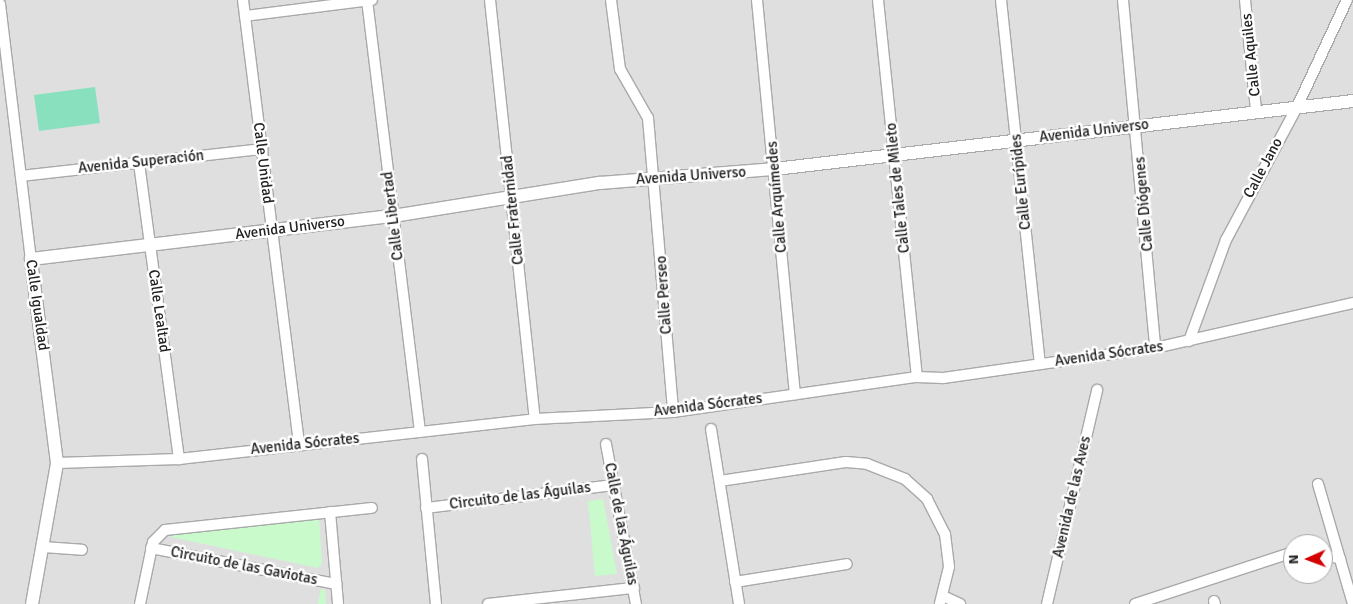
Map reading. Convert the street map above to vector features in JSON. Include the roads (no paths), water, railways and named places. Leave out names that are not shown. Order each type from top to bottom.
[{"type":"street","name":"Calle Unidad","points":[[243,0],[299,445]]},
{"type":"street","name":"Calle Libertad","points":[[367,0],[420,432]]},
{"type":"street","points":[[245,16],[372,0]]},
{"type":"street","name":"Calle Fraternidad","points":[[490,0],[535,420]]},
{"type":"street","name":"Calle Perseo","points":[[611,0],[620,69],[648,118],[655,178],[673,412]]},
{"type":"street","name":"Calle Arquímedes","points":[[757,0],[775,170],[795,394]]},
{"type":"street","name":"Calle Tales de Mileto","points":[[878,0],[896,155],[917,377]]},
{"type":"street","name":"Calle Eurípides","points":[[1001,0],[1040,364]]},
{"type":"street","name":"Calle Diógenes","points":[[1123,0],[1137,126],[1155,348]]},
{"type":"street","name":"Calle Aquiles","points":[[1245,0],[1256,111]]},
{"type":"street","name":"Calle Jano","points":[[1189,341],[1226,240],[1297,107],[1347,0]]},
{"type":"street","name":"Calle Igualdad","points":[[0,4],[2,42],[57,463],[32,604]]},
{"type":"street","name":"Avenida Universo","points":[[30,259],[393,216],[655,178],[775,170],[1256,111],[1353,101]]},
{"type":"street","name":"Avenida Superación","points":[[21,176],[262,149]]},
{"type":"street","name":"Calle Lealtad","points":[[139,163],[179,459]]},
{"type":"street","name":"Avenida Sócrates","points":[[57,463],[179,459],[535,420],[673,412],[917,377],[943,378],[1155,348],[1352,302]]},
{"type":"street","name":"Avenida de las Aves","points":[[1047,604],[1097,390]]},
{"type":"street","points":[[711,429],[739,604]]},
{"type":"street","name":"Calle de las Águilas","points":[[606,444],[636,604]]},
{"type":"street","points":[[422,459],[436,604]]},
{"type":"street","points":[[720,480],[846,462],[867,464],[905,479],[927,499],[945,534],[949,567],[941,600],[960,604]]},
{"type":"street","points":[[1318,484],[1352,604]]},
{"type":"street","name":"Circuito de las Águilas","points":[[426,508],[613,485]]},
{"type":"street","name":"Circuito de las Gaviotas","points":[[140,604],[151,548],[160,533],[174,528],[372,508]]},
{"type":"street","name":"Circuito de las Gaviotas","points":[[330,512],[338,604]]},
{"type":"street","points":[[43,547],[82,550]]},
{"type":"street","name":"Circuito de las Gaviotas","points":[[151,548],[337,584]]},
{"type":"street","points":[[1136,604],[1283,555]]},
{"type":"street","points":[[1333,557],[1340,559]]},
{"type":"street","points":[[735,582],[847,564]]},
{"type":"street","points":[[488,604],[634,588]]}]
